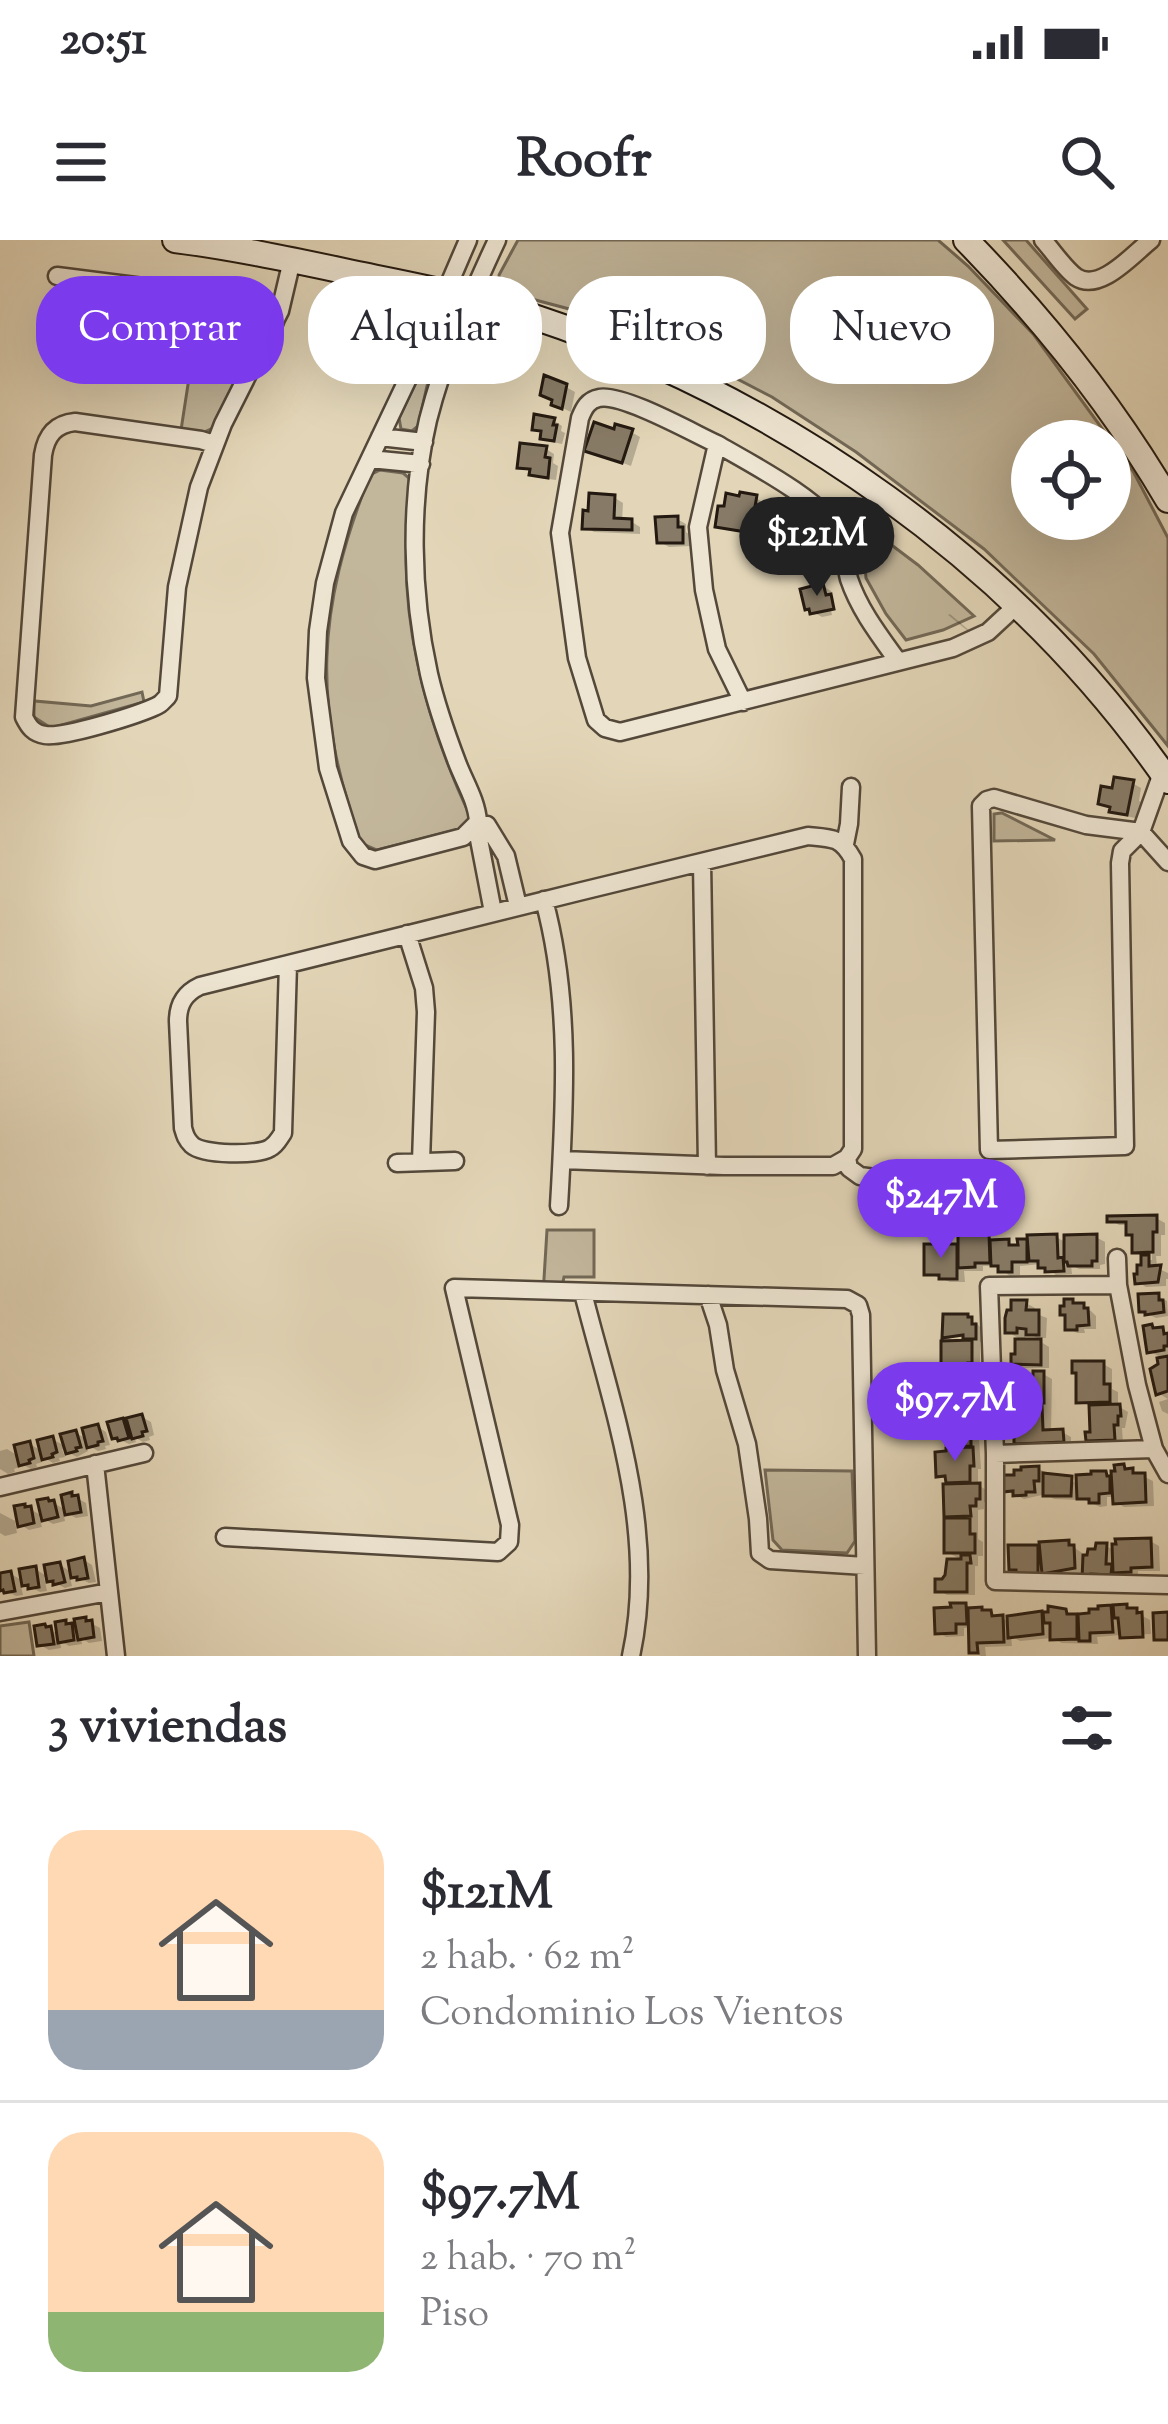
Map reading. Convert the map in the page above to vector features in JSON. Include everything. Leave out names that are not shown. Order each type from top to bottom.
[{"type":"street","points":[[175,240],[366,276]]},
{"type":"street","points":[[452,276],[468,240]]},
{"type":"street","points":[[481,276],[497,240]]},
{"type":"street","points":[[966,240],[1076,364],[1168,500]]},
{"type":"street","points":[[1043,240],[1077,278],[1090,282],[1102,279],[1150,240]]},
{"type":"street","points":[[284,298],[292,260]]},
{"type":"street","points":[[542,319],[674,372],[749,411],[907,513],[1016,606],[1077,668],[1165,777],[1141,832],[1122,851],[1120,862],[1125,1146],[989,1150],[980,810],[994,798],[1086,825],[1141,832],[1168,862]]},
{"type":"street","points":[[214,444],[75,422],[50,435],[43,455],[24,717],[35,732],[64,734],[152,708],[168,696],[174,605],[199,487],[244,384]]},
{"type":"street","points":[[405,384],[344,513],[325,583],[318,631],[318,699],[328,768],[340,811],[363,856],[375,860],[463,837],[476,824]]},
{"type":"street","points":[[439,384],[421,464],[416,585],[423,642],[441,716],[477,810],[493,912]]},
{"type":"street","points":[[897,661],[869,622],[849,579],[838,530],[828,518],[784,484],[717,444],[618,399],[595,398],[585,408],[560,533],[577,658],[596,720],[604,728],[620,732],[953,648],[988,632],[1016,606]]},
{"type":"street","points":[[380,437],[424,442]]},
{"type":"street","points":[[717,444],[698,527],[704,590],[717,649],[743,702]]},
{"type":"street","points":[[370,459],[421,464]]},
{"type":"street","points":[[845,844],[851,787]]},
{"type":"street","points":[[476,824],[487,825],[502,845],[518,906]]},
{"type":"street","points":[[288,964],[283,1133],[262,1152],[199,1150],[183,1128],[178,1021],[180,1005],[200,986],[493,912],[808,836],[845,844],[853,859],[853,1149],[847,1158],[833,1166],[562,1160]]},
{"type":"street","points":[[702,862],[716,1166]]},
{"type":"street","points":[[544,900],[562,1000],[559,1206]]},
{"type":"street","points":[[407,934],[424,988],[426,1012],[421,1162]]},
{"type":"street","points":[[847,1158],[849,1168],[860,1176],[889,1180]]},
{"type":"street","points":[[397,1162],[455,1161]]},
{"type":"street","points":[[1117,1258],[1137,1385],[1154,1449],[1168,1474]]},
{"type":"street","points":[[1118,1286],[989,1286],[995,1582],[1168,1585]]},
{"type":"street","points":[[225,1537],[498,1552],[509,1542],[510,1525],[454,1288],[847,1299],[858,1305],[861,1315],[867,1656]]},
{"type":"street","points":[[583,1293],[632,1479],[639,1562],[632,1656]]},
{"type":"street","points":[[708,1294],[747,1444],[760,1553],[770,1560],[866,1566]]},
{"type":"street","points":[[994,1454],[1154,1449]]},
{"type":"street","points":[[0,1487],[144,1453]]},
{"type":"street","points":[[95,1464],[116,1656]]},
{"type":"street","points":[[0,1612],[109,1592]]},
{"type":"shaded area","points":[[518,240],[938,240],[978,276],[790,276],[790,384],[994,384],[994,293],[1034,335],[1096,420],[1011,420],[1011,540],[1131,540],[1131,468],[1168,538],[1168,746],[1094,654],[984,549],[856,452],[747,384],[766,384],[766,276],[566,276],[566,308],[542,302],[542,276],[499,276]]},
{"type":"shaded area","points":[[1003,240],[1026,240],[1087,309],[1075,319]]},
{"type":"shaded area","points":[[188,384],[236,384],[215,427],[200,434],[181,430]]},
{"type":"shaded area","points":[[415,384],[428,384],[418,426],[412,431],[401,429],[399,418]]},
{"type":"shaded area","points":[[380,470],[409,478],[406,562],[411,628],[434,724],[470,820],[460,829],[377,850],[361,843],[345,793],[328,702],[327,658],[339,570],[370,475]]},
{"type":"shaded area","points":[[861,522],[974,616],[906,640],[866,578]]},
{"type":"shaded area","points":[[142,692],[144,702],[51,728],[34,717],[34,701],[91,706]]},
{"type":"shaded area","points":[[1001,813],[1055,840],[994,841],[994,814]]},
{"type":"shaded area","points":[[547,1230],[594,1230],[594,1277],[564,1277],[560,1296],[543,1295]]},
{"type":"shaded area","points":[[765,1470],[852,1471],[855,1541],[847,1553],[782,1550],[773,1540]]},
{"type":"shaded area","points":[[29,1622],[34,1656],[0,1656],[0,1626]]},
{"type":"building","points":[[544,375],[567,384],[562,409],[540,395]]},
{"type":"building","points":[[534,414],[555,418],[554,441],[540,439],[541,431],[532,430]]},
{"type":"building","points":[[594,422],[633,429],[622,463],[584,451]]},
{"type":"building","points":[[520,443],[547,446],[548,478],[517,468]]},
{"type":"building","points":[[740,492],[757,495],[746,532],[715,527],[718,506],[724,506],[726,493],[739,496]]},
{"type":"building","points":[[589,493],[615,495],[614,518],[632,519],[632,530],[582,529]]},
{"type":"building","points":[[773,510],[789,512],[785,537],[780,536],[779,545],[752,541],[761,512],[772,514]]},
{"type":"building","points":[[678,516],[683,543],[657,543],[655,517]]},
{"type":"building","points":[[803,539],[826,543],[813,569],[799,566]]},
{"type":"building","points":[[823,583],[834,609],[810,614],[800,589]]},
{"type":"building","points":[[1114,777],[1134,780],[1127,815],[1098,804],[1101,786],[1112,788]]},
{"type":"building","points":[[1157,1215],[1153,1252],[1132,1253],[1126,1222],[1107,1222],[1107,1216]]},
{"type":"building","points":[[989,1234],[990,1263],[958,1268],[958,1235]]},
{"type":"building","points":[[1057,1234],[1064,1271],[1045,1272],[1038,1268],[1038,1261],[1029,1261],[1027,1235]]},
{"type":"building","points":[[1097,1234],[1097,1261],[1092,1266],[1064,1262],[1064,1235]]},
{"type":"building","points":[[1009,1239],[1009,1245],[1018,1245],[1017,1239],[1027,1239],[1027,1262],[1012,1262],[1012,1272],[998,1272],[998,1266],[991,1266],[990,1240]]},
{"type":"building","points":[[924,1244],[957,1244],[957,1279],[924,1275]]},
{"type":"building","points":[[1141,1255],[1149,1255],[1149,1266],[1161,1265],[1158,1282],[1135,1284]]},
{"type":"building","points":[[1159,1293],[1164,1312],[1139,1312],[1138,1294]]},
{"type":"building","points":[[1064,1299],[1084,1303],[1089,1325],[1065,1330],[1065,1315],[1060,1315]]},
{"type":"building","points":[[1011,1300],[1027,1300],[1026,1310],[1039,1310],[1039,1335],[1026,1335],[1026,1329],[1017,1328],[1017,1333],[1005,1333]]},
{"type":"building","points":[[943,1314],[972,1317],[976,1339],[963,1339],[963,1335],[942,1338]]},
{"type":"building","points":[[1152,1324],[1168,1333],[1168,1346],[1147,1353],[1143,1326]]},
{"type":"building","points":[[1015,1339],[1041,1339],[1041,1365],[1011,1364]]},
{"type":"building","points":[[972,1340],[969,1375],[941,1376],[941,1341]]},
{"type":"building","points":[[1168,1356],[1168,1391],[1156,1395],[1150,1369],[1158,1364],[1157,1358]]},
{"type":"building","points":[[1072,1361],[1104,1361],[1110,1402],[1076,1403]]},
{"type":"building","points":[[1033,1371],[1044,1371],[1044,1403],[1012,1403],[1015,1376],[1033,1375]]},
{"type":"building","points":[[972,1376],[969,1411],[939,1412],[939,1377]]},
{"type":"building","points":[[1120,1404],[1115,1440],[1086,1441],[1089,1405]]},
{"type":"building","points":[[1042,1405],[1043,1430],[1063,1429],[1064,1442],[1014,1444],[1014,1435],[1009,1435],[1011,1406]]},
{"type":"building","points":[[977,1412],[978,1428],[971,1435],[971,1446],[946,1444],[945,1419],[962,1419],[962,1413]]},
{"type":"building","points":[[142,1414],[147,1431],[132,1439],[126,1418]]},
{"type":"building","points":[[123,1418],[129,1438],[112,1439],[107,1422]]},
{"type":"building","points":[[98,1424],[103,1441],[87,1448],[82,1428]]},
{"type":"building","points":[[76,1430],[81,1447],[66,1454],[60,1434]]},
{"type":"building","points":[[53,1436],[57,1452],[42,1460],[37,1440]]},
{"type":"building","points":[[30,1441],[34,1458],[19,1466],[14,1445]]},
{"type":"building","points":[[973,1447],[970,1482],[946,1483],[945,1476],[936,1477],[935,1452]]},
{"type":"building","points":[[1124,1464],[1133,1473],[1145,1473],[1146,1502],[1113,1504],[1111,1471],[1114,1465]]},
{"type":"building","points":[[1039,1466],[1035,1492],[1013,1496],[1013,1491],[1002,1492],[1001,1475]]},
{"type":"building","points":[[1106,1471],[1110,1476],[1110,1493],[1099,1494],[1099,1503],[1077,1499],[1076,1475]]},
{"type":"building","points":[[1043,1473],[1072,1476],[1071,1496],[1043,1496]]},
{"type":"building","points":[[980,1483],[980,1499],[970,1506],[971,1516],[944,1517],[943,1484]]},
{"type":"building","points":[[61,1495],[78,1495],[81,1512],[65,1515]]},
{"type":"building","points":[[37,1500],[54,1500],[58,1517],[42,1521]]},
{"type":"building","points":[[14,1506],[31,1506],[34,1523],[18,1527]]},
{"type":"building","points":[[944,1518],[970,1518],[975,1553],[944,1553]]},
{"type":"building","points":[[1151,1538],[1152,1567],[1113,1573],[1115,1539]]},
{"type":"building","points":[[1069,1540],[1074,1545],[1075,1568],[1042,1574],[1039,1542]]},
{"type":"building","points":[[1096,1543],[1107,1543],[1111,1575],[1091,1574],[1091,1581],[1082,1580],[1083,1555],[1095,1549]]},
{"type":"building","points":[[1008,1545],[1038,1545],[1038,1577],[1017,1577],[1016,1570],[1009,1570]]},
{"type":"building","points":[[961,1555],[970,1555],[967,1592],[935,1592],[935,1579],[945,1575],[947,1559],[961,1559]]},
{"type":"building","points":[[84,1557],[88,1578],[71,1578],[68,1561]]},
{"type":"building","points":[[60,1562],[65,1582],[53,1585],[47,1582],[44,1565]]},
{"type":"building","points":[[36,1566],[39,1587],[22,1586],[19,1569]]},
{"type":"building","points":[[11,1571],[15,1591],[4,1593],[0,1573]]},
{"type":"building","points":[[950,1603],[966,1603],[967,1624],[956,1624],[956,1633],[935,1634],[934,1608],[951,1607]]},
{"type":"building","points":[[1127,1604],[1142,1612],[1143,1637],[1120,1638],[1113,1605]]},
{"type":"building","points":[[1111,1605],[1113,1632],[1090,1633],[1090,1641],[1079,1641],[1078,1614]]},
{"type":"building","points":[[1048,1606],[1077,1614],[1077,1639],[1050,1640],[1050,1623],[1044,1623],[1043,1612],[1048,1612]]},
{"type":"building","points":[[968,1608],[991,1610],[992,1616],[1003,1615],[1004,1642],[977,1643],[978,1653],[969,1653]]},
{"type":"building","points":[[1042,1611],[1043,1634],[1008,1638],[1007,1616]]},
{"type":"building","points":[[1168,1612],[1168,1640],[1154,1640],[1153,1613]]},
{"type":"building","points":[[74,1619],[92,1620],[94,1637],[78,1640]]},
{"type":"building","points":[[55,1622],[72,1623],[74,1640],[58,1643]]},
{"type":"building","points":[[34,1626],[51,1626],[54,1644],[37,1646]]}]
